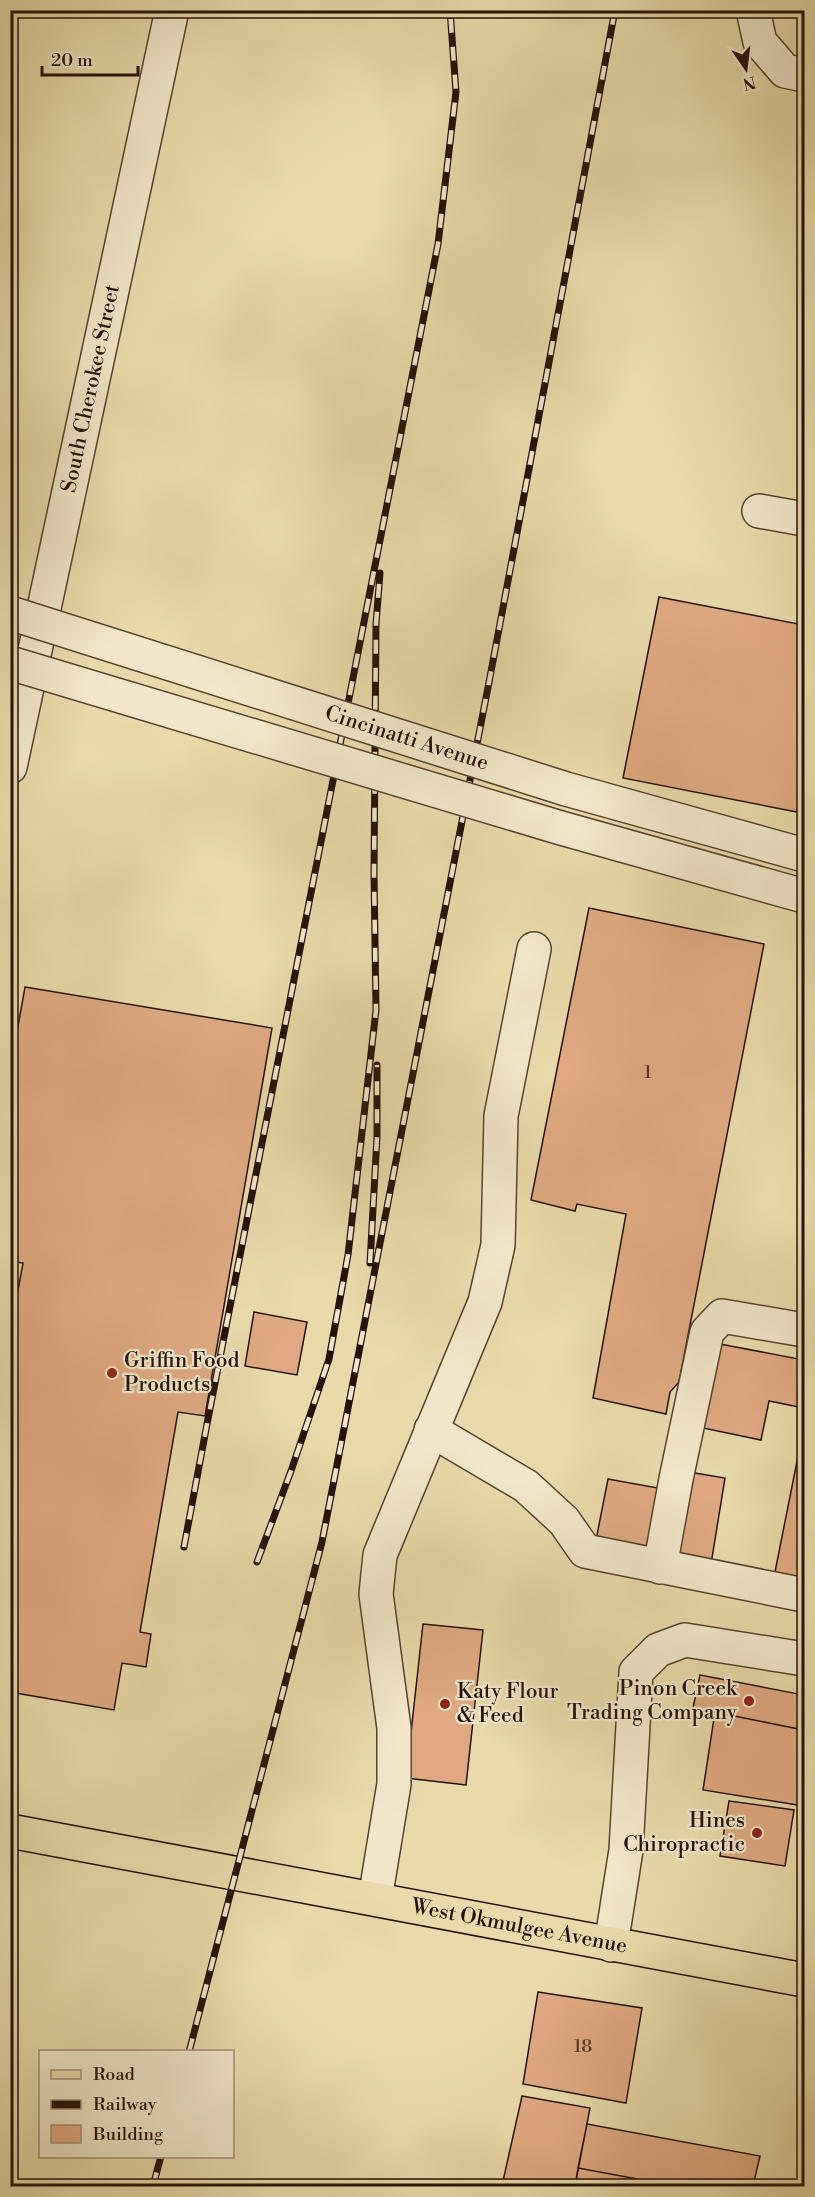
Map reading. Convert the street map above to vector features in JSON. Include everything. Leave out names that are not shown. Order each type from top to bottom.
[{"type":"main road","name":"West Okmulgee Avenue","points":[[10,1831],[804,1980]]},
{"type":"street","name":"South Cherokee Street","points":[[10,767],[172,10]]},
{"type":"street","points":[[753,10],[760,42],[784,71],[804,75]]},
{"type":"street","points":[[759,511],[804,519]]},
{"type":"street","name":"Cincinatti Avenue","points":[[10,613],[566,789],[804,855]]},
{"type":"street","name":"Cincinatti Avenue","points":[[10,663],[561,828],[804,896]]},
{"type":"street","points":[[375,1899],[394,1784],[394,1728],[376,1594],[380,1555],[485,1302],[498,1245],[501,1116],[534,949]]},
{"type":"street","points":[[660,1567],[707,1332],[722,1316],[804,1330]]},
{"type":"street","points":[[431,1430],[526,1486],[564,1521],[585,1551],[804,1595]]},
{"type":"street","points":[[611,1945],[626,1850],[636,1672],[658,1650],[685,1640],[804,1659]]},
{"type":"building","points":[[659,597],[804,625],[804,771],[797,812],[623,778]]},
{"type":"building","points":[[589,908],[764,944],[679,1382],[670,1392],[666,1414],[593,1398],[626,1214],[577,1204],[575,1211],[531,1200]]},
{"type":"building","name":"Griffin Food Products","points":[[25,987],[272,1028],[205,1416],[178,1412],[140,1632],[151,1634],[146,1667],[122,1663],[114,1710],[10,1692],[10,1334],[23,1263],[10,1261],[10,1071]]},
{"type":"building","points":[[254,1312],[307,1322],[297,1375],[245,1366]]},
{"type":"building","points":[[720,1344],[804,1360],[804,1408],[769,1401],[761,1440],[703,1428]]},
{"type":"building","points":[[804,1426],[804,1578],[775,1572]]},
{"type":"building","points":[[689,1472],[725,1478],[711,1564],[675,1558]]},
{"type":"building","points":[[608,1479],[658,1488],[647,1549],[596,1540]]},
{"type":"building","name":"Katy Flour & Feed","points":[[423,1624],[483,1630],[466,1785],[406,1778]]},
{"type":"building","name":"Pinon Creek Trading Company","points":[[700,1675],[804,1695],[804,1730],[693,1708]]},
{"type":"building","points":[[715,1712],[804,1730],[804,1806],[703,1790]]},
{"type":"building","name":"Hines Chiropractic","points":[[729,1801],[794,1810],[785,1866],[720,1856]]},
{"type":"building","points":[[538,1992],[642,2008],[626,2103],[523,2084]]},
{"type":"building","points":[[522,2096],[590,2108],[575,2186],[520,2186],[503,2181]]},
{"type":"building","points":[[587,2124],[760,2156],[753,2186],[675,2186],[578,2168]]},
{"type":"building","points":[[578,2168],[675,2186],[575,2186]]},
{"type":"railway","points":[[184,1547],[438,244],[456,92],[450,10]]},
{"type":"railway","points":[[190,2050],[322,1542],[490,677],[615,10]]},
{"type":"railway","points":[[257,1562],[329,1359],[348,1255],[376,1010],[374,874],[376,624],[380,573]]},
{"type":"railway","points":[[370,1263],[377,1137],[377,1065]]},
{"type":"railway","points":[[153,2186],[160,2158]]},
{"type":"place","name":"Griffin Food Products","points":[[112,1373]]},
{"type":"place","name":"Pinon Creek Trading Company","points":[[749,1701]]},
{"type":"place","name":"Katy Flour & Feed","points":[[445,1704]]},
{"type":"place","name":"Hines Chiropractic","points":[[757,1833]]}]
